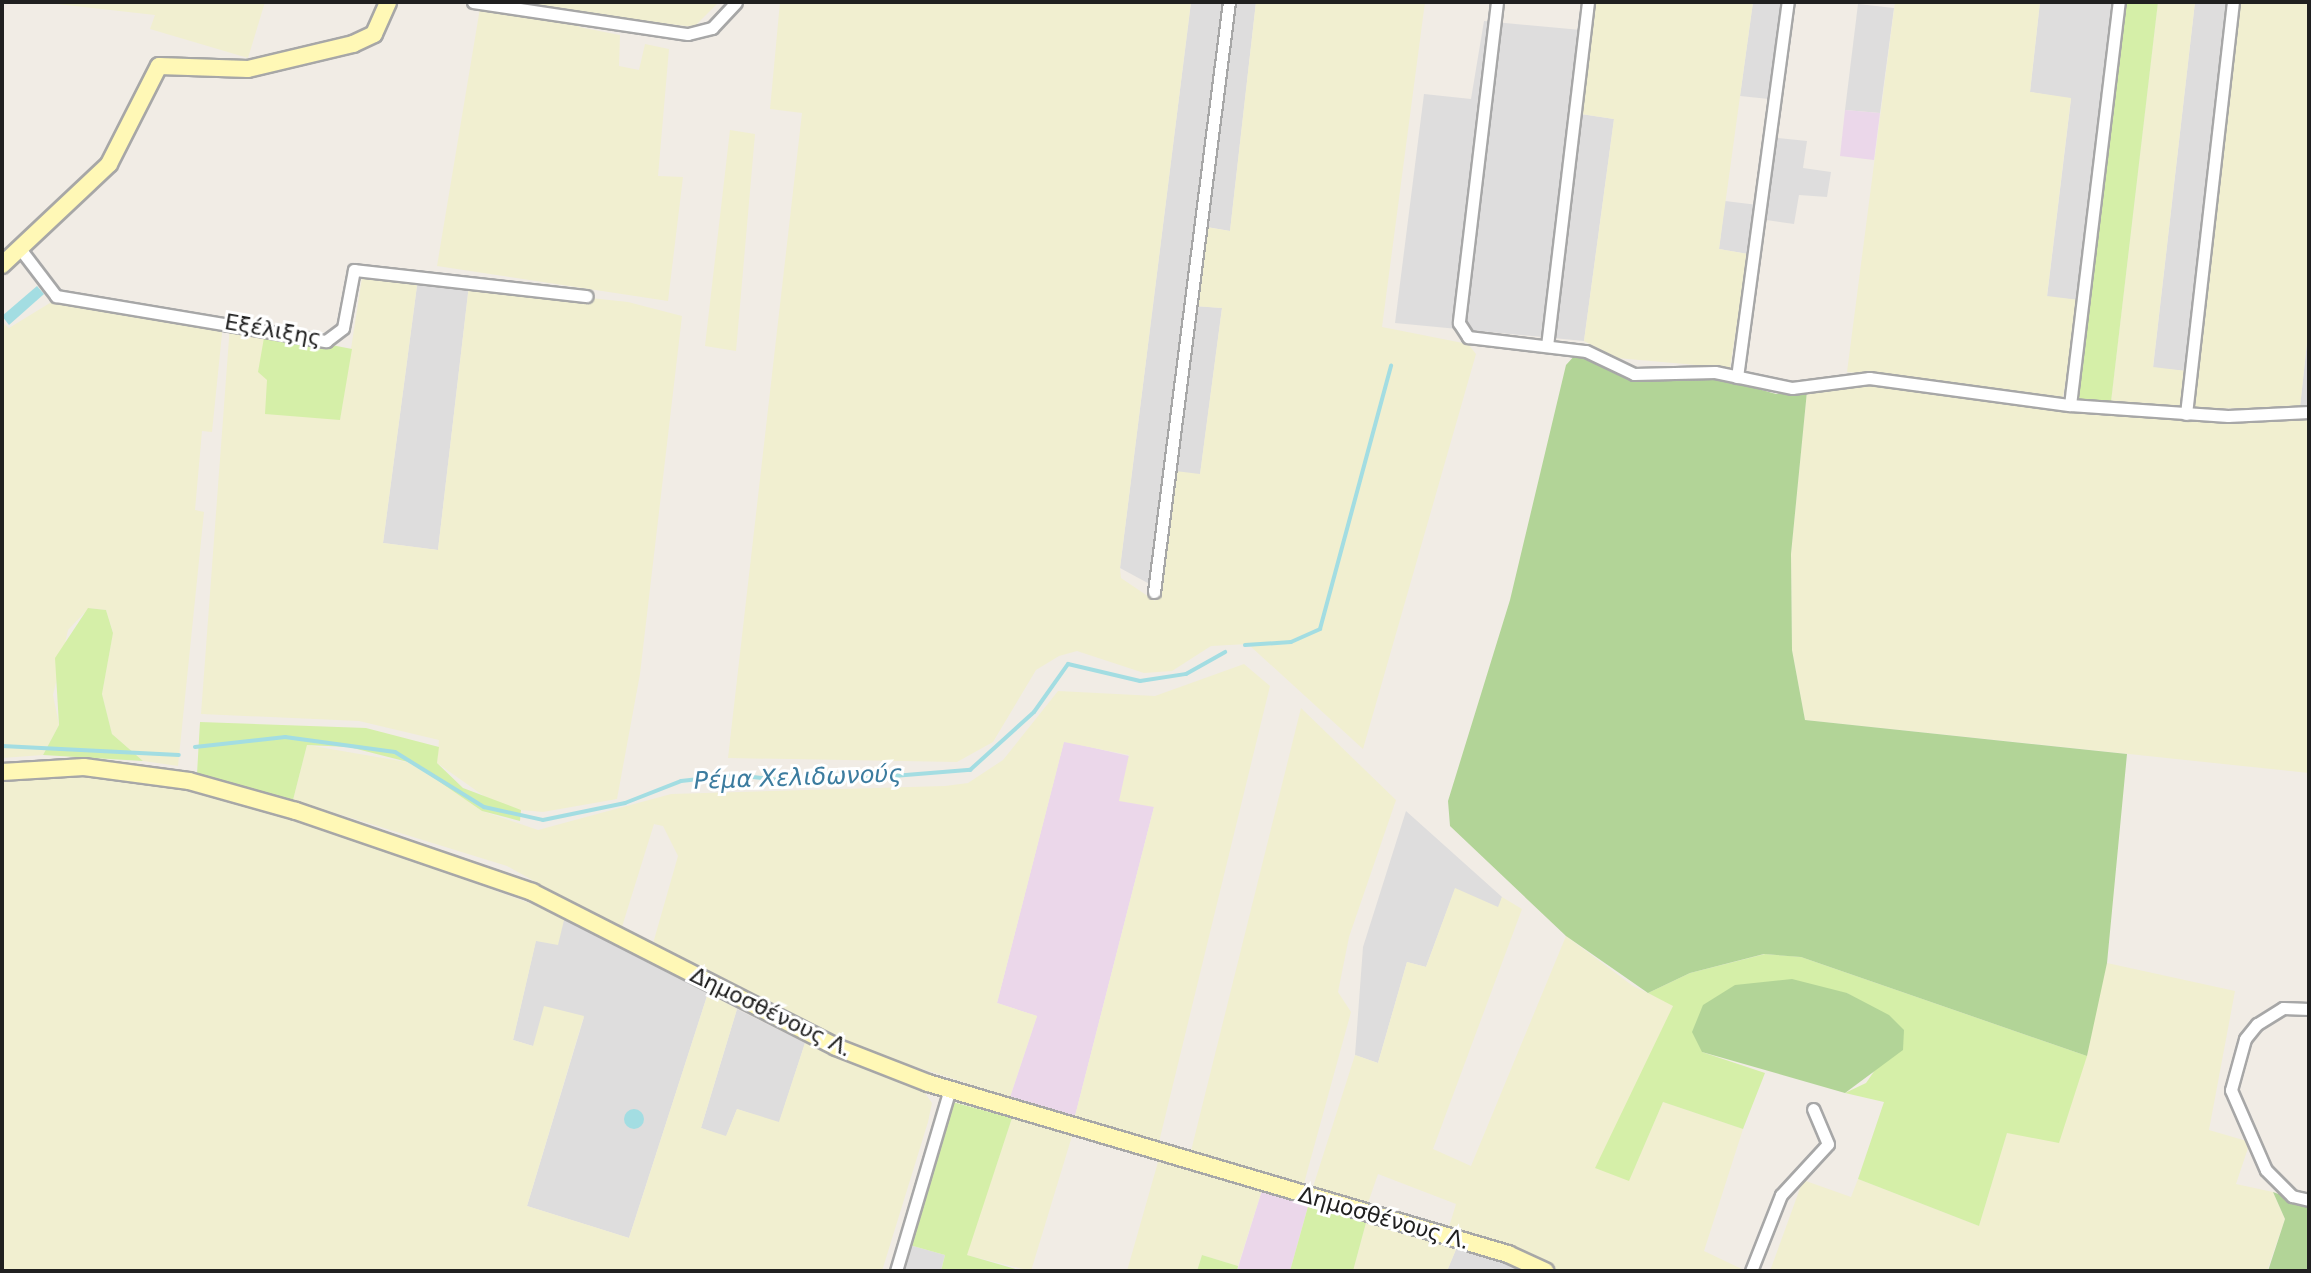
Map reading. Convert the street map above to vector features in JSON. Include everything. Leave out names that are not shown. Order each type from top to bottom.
[{"type":"street","points":[[2,265],[109,164],[159,66],[248,69],[353,44],[374,34],[388,2]]},
{"type":"street","points":[[473,2],[688,34],[712,28],[736,2]]},
{"type":"street","points":[[1154,592],[1229,2]]},
{"type":"street","points":[[1497,2],[1459,332],[1586,351],[1634,374],[1690,370],[1792,388],[1881,379],[2070,405],[2186,414],[2309,412]]},
{"type":"street","points":[[1547,346],[1588,2]]},
{"type":"street","points":[[1737,377],[1788,2]]},
{"type":"street","points":[[2070,405],[2119,2]]},
{"type":"street","points":[[2186,414],[2233,2]]},
{"type":"street","name":"Εξέλιξης","points":[[21,250],[56,296],[326,341],[343,328],[354,270],[587,296]]},
{"type":"street","name":"Δημοσθένους Λ.","points":[[2,772],[69,766],[189,781],[379,838],[532,892],[836,1047],[950,1089],[1545,1271]]},
{"type":"street","points":[[2309,1009],[2283,1008],[2257,1024],[2231,1090],[2266,1170],[2292,1196],[2309,1200]]},
{"type":"street","points":[[896,1271],[950,1089]]},
{"type":"street","points":[[1751,1271],[1781,1195],[1828,1144],[1813,1109]]},
{"type":"shaded area","points":[[39,2],[265,2],[248,58],[150,29],[155,15]]},
{"type":"shaded area","points":[[481,2],[719,2],[694,27],[579,13],[579,27],[620,35],[619,66],[639,70],[645,44],[669,49],[658,176],[683,177],[668,301],[437,266]]},
{"type":"shaded area","points":[[780,2],[1191,2],[1120,568],[1121,578],[1155,601],[1175,471],[1200,474],[1222,308],[1194,306],[1206,227],[1230,231],[1256,2],[1425,2],[1382,327],[1468,344],[1476,354],[1363,749],[1248,644],[1211,646],[1172,671],[1144,673],[1077,651],[1059,656],[1036,670],[993,742],[957,762],[728,758],[802,113],[770,109]]},
{"type":"shaded area","points":[[1191,2],[1256,2],[1230,231],[1207,227],[1195,306],[1222,308],[1200,475],[1175,472],[1157,588],[1120,568]]},
{"type":"shaded area","points":[[1596,2],[1753,2],[1719,249],[1748,254],[1730,368],[1617,358],[1584,341],[1614,119],[1581,114]]},
{"type":"shaded area","points":[[1753,2],[1783,2],[1769,99],[1740,96]]},
{"type":"shaded area","points":[[1895,2],[2040,2],[2030,92],[2071,98],[2047,296],[2079,300],[2063,397],[1847,372]]},
{"type":"shaded area","points":[[2040,2],[2114,2],[2079,300],[2047,297],[2071,99],[2030,92]]},
{"type":"shaded area","points":[[2158,2],[2195,2],[2153,367],[2186,371],[2181,408],[2111,402]]},
{"type":"shaded area","points":[[2195,2],[2227,2],[2186,371],[2153,368]]},
{"type":"shaded area","points":[[2238,2],[2309,2],[2309,324],[2300,407],[2191,409]]},
{"type":"shaded area","points":[[1858,4],[1894,8],[1880,113],[1845,110]]},
{"type":"shaded area","points":[[1484,21],[1592,31],[1581,114],[1614,119],[1584,341],[1395,323],[1424,94],[1471,99]]},
{"type":"shaded area","points":[[1845,110],[1880,113],[1874,160],[1840,156]]},
{"type":"shaded area","points":[[730,130],[755,134],[736,351],[705,346]]},
{"type":"shaded area","points":[[1777,138],[1807,141],[1803,168],[1831,172],[1827,197],[1799,195],[1794,224],[1753,218],[1748,254],[1719,249],[1725,201],[1766,206]]},
{"type":"shaded area","points":[[363,271],[418,278],[383,543],[438,550],[469,285],[628,302],[682,316],[640,674],[617,799],[543,812],[501,808],[437,763],[439,740],[359,721],[201,714],[230,325],[265,332],[340,420]]},
{"type":"shaded area","points":[[418,278],[469,285],[438,550],[383,543]]},
{"type":"shaded area","points":[[58,298],[223,324],[212,432],[202,431],[195,510],[204,512],[178,766],[143,761],[112,734],[102,694],[113,632],[106,610],[89,608],[68,630],[53,695],[59,725],[43,755],[2,758],[2,322],[9,328]]},
{"type":"shaded area","points":[[2309,324],[2309,408],[2300,407]]},
{"type":"shaded area","points":[[1855,382],[2041,409],[2309,417],[2309,773],[1805,720],[1792,650],[1791,554],[1807,391]]},
{"type":"shaded area","points":[[1244,664],[1270,686],[1159,1142],[1075,1116],[1154,807],[1119,801],[1129,755],[1064,742],[997,1003],[1037,1016],[1010,1097],[835,1041],[652,947],[678,856],[663,826],[654,824],[621,930],[507,866],[293,800],[307,745],[412,763],[482,811],[538,830],[671,794],[968,783],[1003,760],[1058,691],[1155,696]]},
{"type":"shaded area","points":[[1301,708],[1396,800],[1349,937],[1338,992],[1351,1012],[1303,1187],[1191,1151]]},
{"type":"shaded area","points":[[1064,741],[1129,756],[1154,807],[1075,1116],[1010,1097],[1037,1016],[997,1003]]},
{"type":"shaded area","points":[[43,768],[189,786],[272,809],[565,916],[558,945],[536,941],[513,1040],[533,1046],[544,1006],[584,1016],[527,1206],[629,1238],[708,993],[737,1009],[701,1128],[726,1136],[737,1109],[779,1122],[805,1043],[922,1089],[932,1103],[928,1122],[882,1271],[2,1271],[2,777]]},
{"type":"shaded area","points":[[1406,811],[1502,897],[1499,908],[1455,889],[1426,967],[1407,962],[1378,1063],[1355,1055],[1363,947]]},
{"type":"shaded area","points":[[1455,888],[1498,907],[1502,897],[1522,909],[1433,1149],[1471,1166],[1566,936],[1633,986],[1673,1005],[1629,1180],[1663,1102],[1743,1129],[1704,1251],[1746,1271],[1557,1271],[1449,1227],[1456,1204],[1378,1174],[1367,1206],[1313,1187],[1355,1055],[1378,1063],[1407,962],[1426,967]]},
{"type":"shaded area","points":[[565,916],[708,993],[629,1238],[527,1206],[584,1017],[533,1046],[513,1040],[536,940]]},
{"type":"shaded area","points":[[2107,963],[2235,991],[2209,1130],[2250,1142],[2236,1184],[2273,1192],[2285,1219],[2267,1271],[1770,1271],[1803,1180],[1851,1197],[1858,1179],[1979,1226],[2007,1132],[2059,1142]]},
{"type":"shaded area","points":[[737,1009],[805,1043],[779,1123],[737,1109],[726,1137],[701,1128]]},
{"type":"shaded area","points":[[1012,1118],[1072,1136],[1031,1271],[966,1255]]},
{"type":"shaded area","points":[[1158,1162],[1262,1190],[1238,1266],[1202,1255],[1197,1271],[1127,1271]]},
{"type":"shaded area","points":[[1262,1190],[1309,1203],[1290,1271],[1237,1271]]},
{"type":"shaded area","points":[[1367,1219],[1457,1247],[1447,1271],[1353,1271]]},
{"type":"shaded area","points":[[906,1244],[945,1255],[941,1271],[898,1271]]},
{"type":"shaded area","points":[[1457,1247],[1519,1267],[1528,1271],[1447,1271]]},
{"type":"green space","points":[[2124,2],[2158,2],[2111,402],[2076,399]]},
{"type":"green space","points":[[265,332],[352,349],[340,420],[265,414],[267,380],[258,372]]},
{"type":"green space","points":[[1576,354],[1626,375],[1716,377],[1776,394],[1807,391],[1791,554],[1792,650],[1805,720],[2127,754],[2107,963],[2087,1056],[1801,957],[1764,954],[1690,973],[1648,993],[1566,936],[1450,826],[1448,801],[1510,600],[1566,365]]},
{"type":"green space","points":[[88,608],[106,610],[113,633],[102,694],[112,734],[143,761],[43,755],[59,725],[55,658]]},
{"type":"green space","points":[[200,722],[366,728],[439,747],[437,763],[463,788],[521,810],[520,821],[482,811],[412,763],[349,747],[307,745],[293,800],[197,774]]},
{"type":"green space","points":[[1765,954],[1801,957],[2087,1056],[2059,1143],[2007,1133],[1979,1226],[1858,1179],[1884,1102],[1845,1093],[1866,1083],[1903,1030],[1847,993],[1702,1052],[1765,1073],[1743,1129],[1663,1102],[1629,1181],[1595,1168],[1673,1006],[1648,993],[1690,973]]},
{"type":"green space","points":[[1792,979],[1847,993],[1889,1015],[1904,1030],[1903,1050],[1845,1093],[1702,1052],[1692,1032],[1703,1005],[1735,985]]},
{"type":"green space","points":[[949,1101],[1012,1118],[967,1255],[1022,1271],[941,1271],[945,1255],[906,1244]]},
{"type":"green space","points":[[2273,1192],[2309,1205],[2309,1271],[2268,1271],[2285,1219]]},
{"type":"green space","points":[[1309,1203],[1367,1219],[1353,1271],[1290,1271]]},
{"type":"green space","points":[[1202,1255],[1238,1266],[1237,1271],[1197,1271]]},
{"type":"water","points":[[37,286],[44,294],[9,325],[2,316]]},
{"type":"water","points":[[630,1109],[638,1109],[644,1119],[638,1129],[630,1129],[624,1123],[624,1115]]},
{"type":"waterway","name":"Ρέμα Χελιδωνούς","points":[[1245,645],[1291,642],[1320,629],[1391,365]]},
{"type":"waterway","name":"Ρέμα Χελιδωνούς","points":[[195,747],[285,737],[395,752],[484,807],[543,820],[625,803],[681,781],[736,775],[807,783],[970,770],[1034,712],[1068,664],[1140,681],[1186,674],[1225,652]]},
{"type":"waterway","name":"Ρέμα Χελιδωνούς","points":[[2,746],[179,755]]}]
